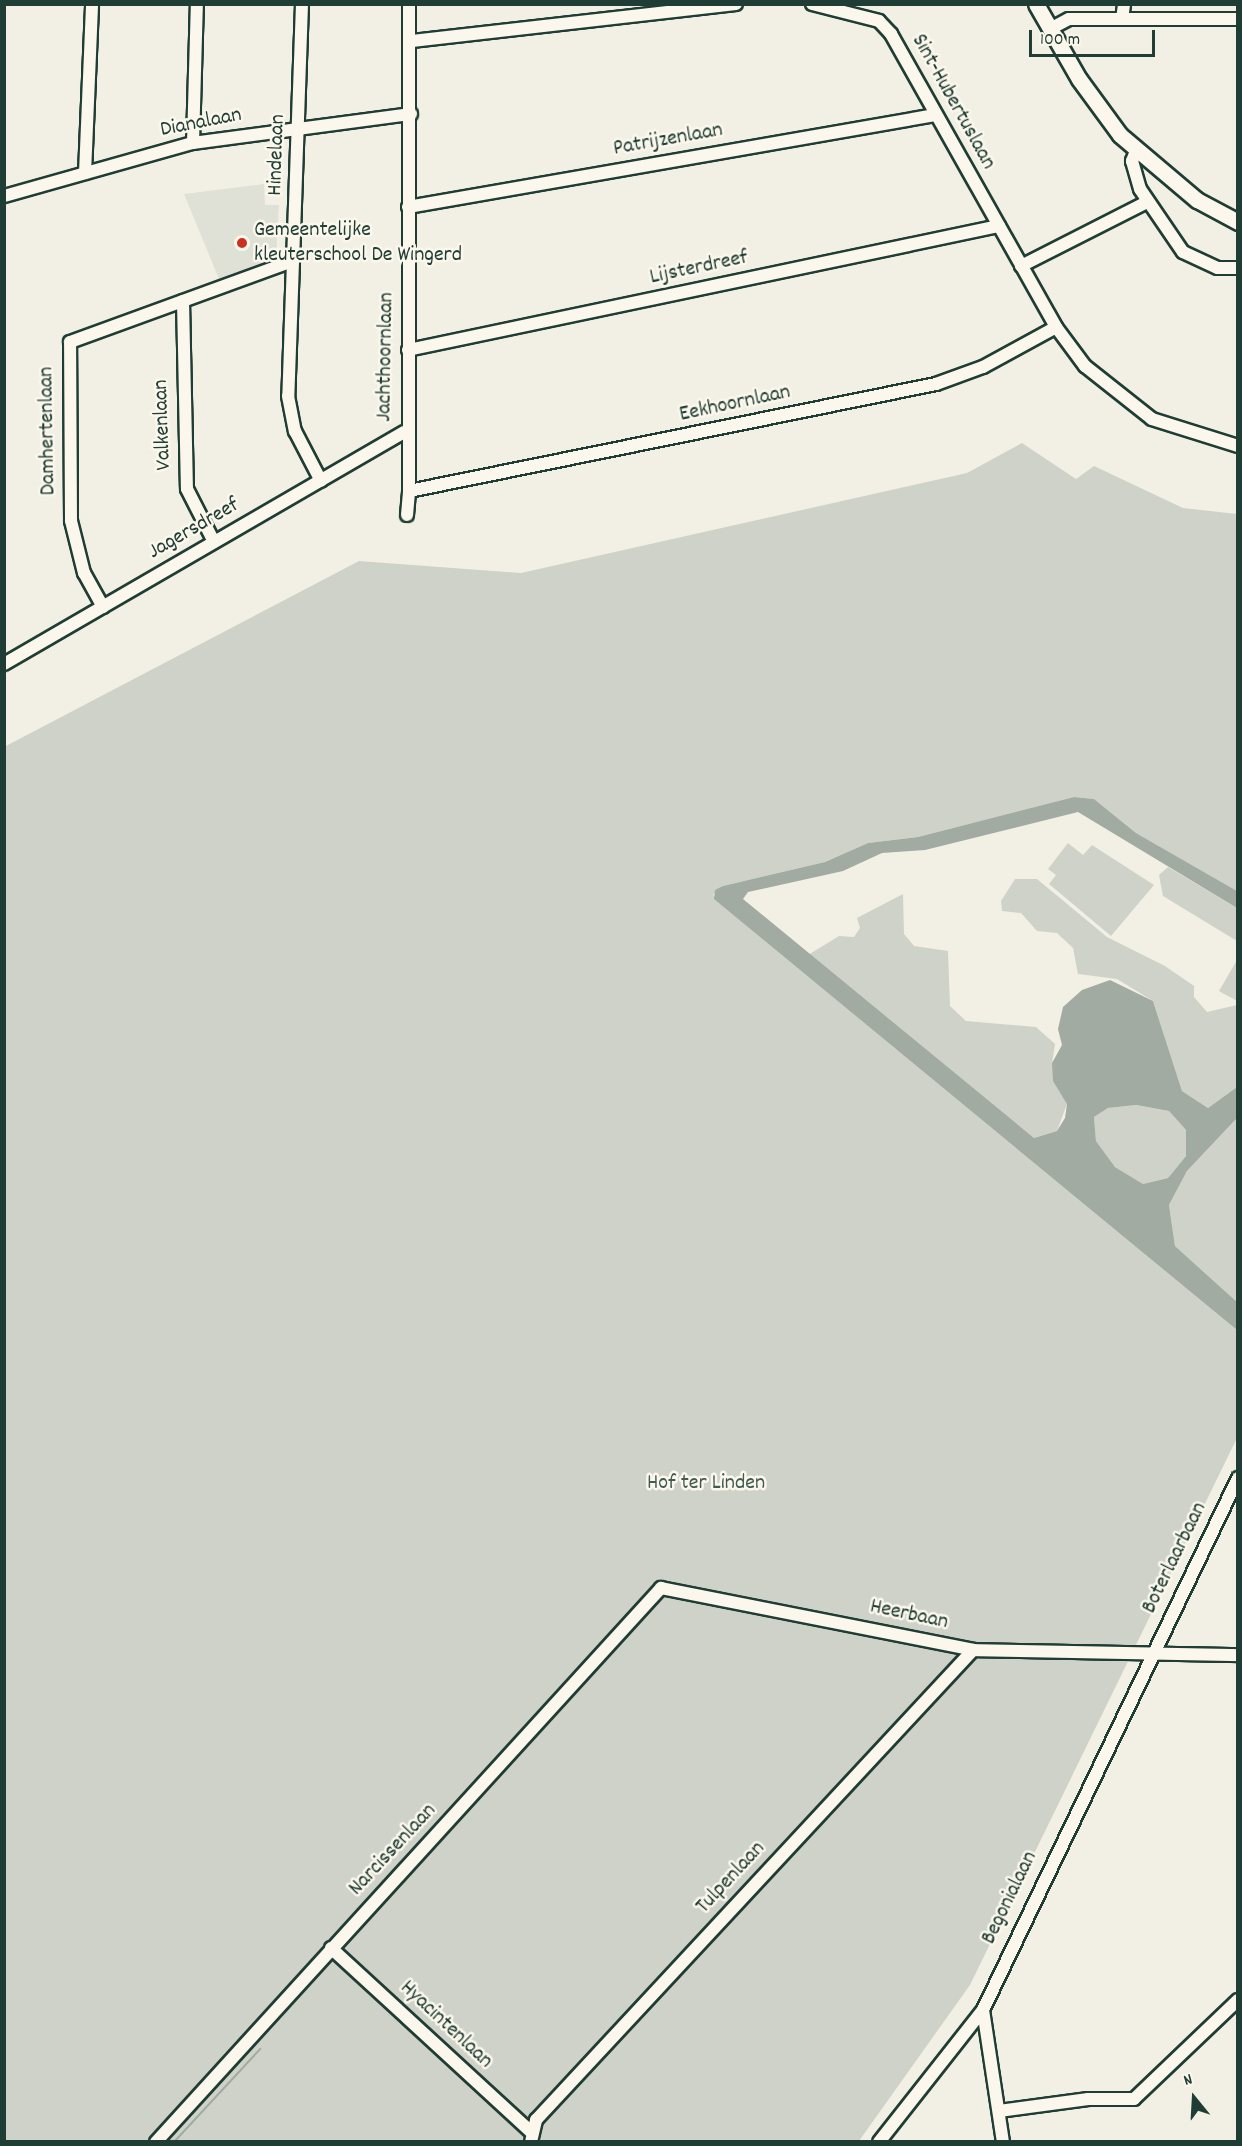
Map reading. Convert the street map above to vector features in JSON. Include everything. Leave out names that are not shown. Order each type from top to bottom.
[{"type":"main road","points":[[1036,4],[1093,100],[1136,151],[1197,200],[1238,222]]},
{"type":"street","points":[[85,173],[92,4]]},
{"type":"street","points":[[193,143],[198,4]]},
{"type":"street","name":"Hindelaan","points":[[302,4],[288,396],[295,431],[321,481]]},
{"type":"street","name":"Jachthoornlaan","points":[[407,515],[410,492],[405,432],[412,40],[409,4]]},
{"type":"street","points":[[412,40],[735,4]]},
{"type":"street","name":"Sint-Hubertuslaan","points":[[812,4],[879,21],[1056,327],[1085,366],[1125,403],[1189,435],[1238,446]]},
{"type":"street","points":[[1122,19],[1124,4]]},
{"type":"street","points":[[1050,29],[1069,19],[1238,19]]},
{"type":"street","name":"Dianalaan","points":[[4,195],[193,143],[411,114]]},
{"type":"street","name":"Patrijzenlaan","points":[[408,207],[935,115]]},
{"type":"street","points":[[1136,151],[1132,159],[1135,178],[1147,202],[1193,261],[1238,268]]},
{"type":"street","points":[[1022,266],[1147,202]]},
{"type":"street","name":"Lijsterdreef","points":[[408,350],[999,226]]},
{"type":"street","name":"Damhertenlaan","points":[[103,607],[84,573],[70,521],[70,342],[293,261]]},
{"type":"street","name":"Valkenlaan","points":[[183,301],[187,489],[214,542]]},
{"type":"street","name":"Eekhoornlaan","points":[[410,492],[936,384],[983,367],[1056,327]]},
{"type":"street","name":"Jagersdreef","points":[[4,664],[405,432]]},
{"type":"street","name":"Boterlaarbaan","points":[[1151,1656],[1238,1478]]},
{"type":"street","name":"Heerbaan","points":[[662,1588],[973,1650],[1151,1656],[1163,1651],[1238,1655]]},
{"type":"street","name":"Narcissenlaan","points":[[156,2142],[662,1588]]},
{"type":"street","name":"Tulpenlaan","points":[[531,2137],[537,2120],[973,1650]]},
{"type":"street","name":"Begonialaan","points":[[879,2142],[983,2010],[1151,1656]]},
{"type":"street","name":"Hyacintenlaan","points":[[331,1948],[531,2137]]},
{"type":"street","points":[[999,2111],[1088,2098],[1134,2099],[1238,2000]]},
{"type":"street","points":[[983,2010],[1003,2142]]},
{"type":"shaded area","name":"Gemeentelijke kleuterschool De Wingerd","points":[[264,184],[265,205],[279,205],[276,259],[219,279],[184,194]]},
{"type":"shaded area","points":[[1074,797],[1094,799],[1136,833],[1237,891],[1237,908],[1078,812],[925,850],[882,853],[843,871],[748,892],[743,899],[1034,1138],[1057,1131],[1065,1118],[1067,1104],[1053,1081],[1052,1063],[1062,1045],[1058,1029],[1063,1007],[1082,990],[1110,980],[1153,1001],[1182,1091],[1208,1108],[1237,1087],[1237,1118],[1187,1171],[1169,1205],[1175,1246],[1237,1302],[1237,1330],[714,899],[715,890],[723,886],[825,862],[868,843],[918,837]],"holes":[[[1136,1105],[1169,1111],[1186,1130],[1186,1156],[1168,1178],[1143,1184],[1115,1167],[1096,1141],[1094,1117],[1108,1108]]]},
{"type":"green space","name":"Hof ter Linden","points":[[1022,443],[1076,479],[1094,466],[1183,508],[1237,514],[1237,891],[1136,833],[1094,799],[1074,797],[918,837],[868,843],[825,862],[723,886],[713,895],[1237,1330],[1237,1438],[970,1985],[859,2141],[5,2141],[4,747],[359,561],[521,573],[967,473]]},
{"type":"green space","points":[[1068,843],[1083,855],[1092,845],[1154,885],[1111,936],[1049,884],[1056,875],[1048,869]]},
{"type":"green space","points":[[1168,867],[1237,908],[1237,941],[1163,896],[1159,875]]},
{"type":"green space","points":[[1015,879],[1037,879],[1107,937],[1165,966],[1194,986],[1194,997],[1207,1012],[1237,1005],[1237,1087],[1208,1108],[1182,1091],[1153,1001],[1117,979],[1078,974],[1073,948],[1057,933],[1037,931],[1021,913],[1002,911],[1001,901]]},
{"type":"green space","points":[[903,894],[904,934],[914,946],[948,951],[950,1006],[966,1021],[1036,1027],[1055,1044],[1052,1063],[1067,1104],[1057,1131],[1034,1138],[808,955],[839,936],[854,937],[860,928],[857,918]]},
{"type":"green space","points":[[1237,960],[1238,1000],[1237,1001],[1219,991]]},
{"type":"green space","points":[[1136,1105],[1169,1111],[1186,1130],[1186,1156],[1168,1178],[1143,1184],[1115,1167],[1096,1141],[1094,1117],[1108,1108]]},
{"type":"green space","points":[[1237,1118],[1237,1302],[1175,1246],[1169,1205],[1187,1171]]},
{"type":"waterway","points":[[174,2142],[260,2049]]},
{"type":"place","name":"Gemeentelijke kleuterschool De Wingerd","points":[[242,243]]}]
